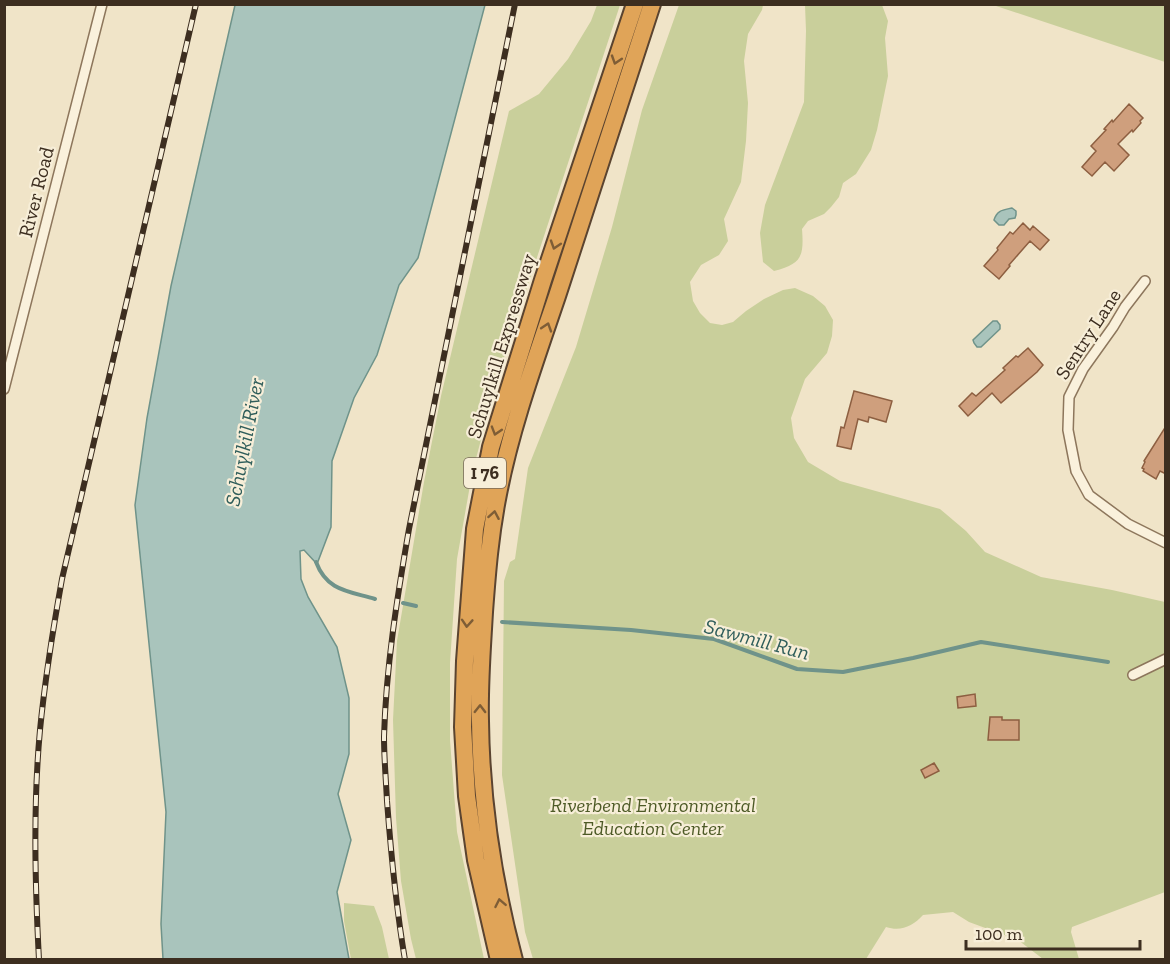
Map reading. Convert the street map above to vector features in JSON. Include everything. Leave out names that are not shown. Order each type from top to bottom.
[{"type":"highway","name":"Schuylkill Expressway","points":[[499,960],[476,860],[467,796],[463,727],[465,661],[475,528],[491,447],[635,4]]},
{"type":"highway","name":"Schuylkill Expressway","points":[[514,960],[494,874],[482,767],[481,665],[491,531],[505,460],[527,387],[652,4]]},
{"type":"street","name":"River Road","points":[[4,389],[102,4]]},
{"type":"street","name":"Sentry Lane","points":[[1145,280],[1083,369],[1069,397],[1068,430],[1076,471],[1089,495],[1128,524],[1166,543]]},
{"type":"street","points":[[1133,675],[1166,659]]},
{"type":"green space","points":[[597,5],[620,5],[496,382],[472,474],[457,559],[450,663],[450,740],[457,832],[484,959],[416,959],[401,881],[396,818],[393,720],[397,641],[424,482],[441,396],[509,111],[539,94],[568,59],[591,21]]},
{"type":"green space","name":"Riverbend Environmental Education Center","points":[[679,5],[763,5],[748,34],[744,61],[748,103],[746,141],[741,182],[724,219],[728,241],[719,255],[701,265],[690,282],[693,301],[710,323],[722,325],[733,322],[764,299],[783,290],[795,288],[813,296],[825,306],[833,320],[832,336],[827,353],[805,379],[791,418],[794,438],[808,462],[840,481],[940,509],[966,531],[985,552],[1041,577],[1165,602],[1165,892],[1072,927],[1071,932],[1079,959],[1043,959],[1018,940],[969,922],[953,912],[923,915],[911,925],[902,928],[886,927],[866,959],[533,959],[525,932],[502,775],[504,581],[510,562],[515,559],[528,468],[576,347],[612,227],[642,110]]},
{"type":"green space","points":[[805,5],[882,5],[888,21],[885,38],[888,76],[871,150],[856,174],[843,183],[839,197],[831,207],[824,214],[808,221],[802,229],[801,252],[796,262],[774,271],[763,262],[760,233],[765,205],[804,102]]},
{"type":"green space","points":[[993,5],[1165,5],[1165,62]]},
{"type":"green space","points":[[344,903],[374,906],[382,927],[389,959],[351,959],[344,921]]},
{"type":"water","name":"Schuylkill River","points":[[235,5],[485,5],[418,258],[399,285],[377,355],[354,398],[332,461],[331,527],[317,564],[304,550],[300,551],[301,579],[308,597],[337,647],[349,698],[349,754],[338,794],[351,840],[337,892],[349,959],[163,959],[161,924],[166,812],[135,505],[147,418],[171,286]]},
{"type":"water","points":[[1012,208],[1016,211],[1015,218],[1009,219],[1004,225],[999,225],[994,220],[999,212]]},
{"type":"water","points":[[993,321],[997,321],[1000,329],[981,347],[977,347],[973,340]]},
{"type":"building","points":[[1129,104],[1143,118],[1133,132],[1132,130],[1118,144],[1129,155],[1114,171],[1105,162],[1092,176],[1082,167],[1096,151],[1091,146],[1112,120],[1113,122]]},
{"type":"building","points":[[1023,223],[1030,230],[1033,226],[1049,240],[1040,250],[1030,241],[999,279],[984,266],[1010,232],[1013,234]]},
{"type":"building","points":[[1028,348],[1043,365],[1037,372],[1001,403],[992,393],[968,416],[959,406],[972,393],[976,396],[1005,370],[1003,368],[1016,356],[1018,357]]},
{"type":"building","points":[[854,391],[892,401],[886,422],[869,417],[868,422],[858,419],[851,449],[837,446]]},
{"type":"building","points":[[1166,426],[1166,474],[1160,471],[1156,479],[1142,468]]},
{"type":"building","points":[[975,694],[976,706],[958,708],[957,697]]},
{"type":"building","points":[[990,717],[1019,720],[1019,740],[988,740]]},
{"type":"building","points":[[934,763],[939,771],[925,778],[921,770]]},
{"type":"waterway","name":"Sawmill Run","points":[[316,562],[326,579],[332,584],[375,599]]},
{"type":"waterway","name":"Sawmill Run","points":[[403,603],[416,606]]},
{"type":"waterway","name":"Sawmill Run","points":[[502,622],[631,630],[714,639],[797,669],[843,672],[981,642],[1108,662]]},
{"type":"railway","points":[[39,960],[36,787],[42,711],[55,617],[196,4]]},
{"type":"railway","points":[[405,960],[392,861],[385,761],[385,711],[390,659],[409,529],[515,4]]}]
